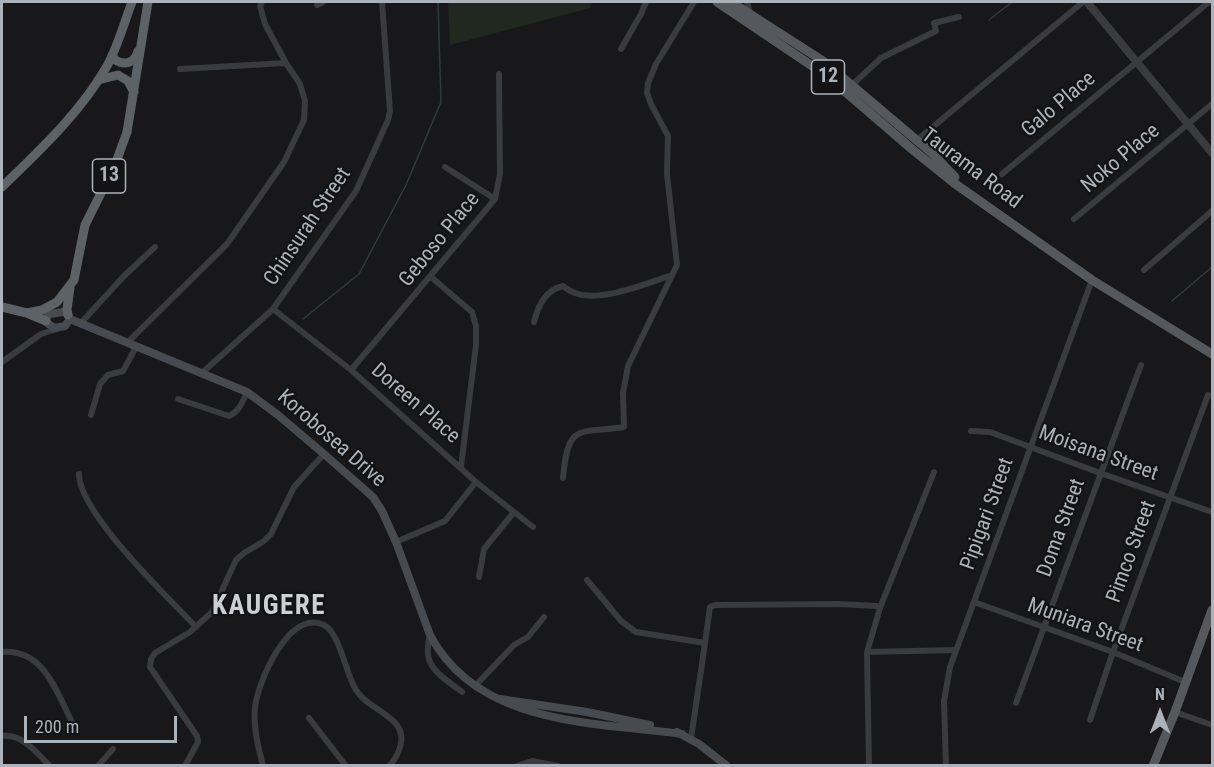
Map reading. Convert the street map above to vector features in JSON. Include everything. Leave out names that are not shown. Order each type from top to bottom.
[{"type":"highway","points":[[2,187],[76,111],[98,80],[112,55],[132,2]]},
{"type":"highway","name":"13","points":[[70,288],[77,271],[84,225],[122,148],[134,94],[148,2]]},
{"type":"highway","points":[[112,55],[121,63],[130,63],[137,54],[143,28]]},
{"type":"highway","points":[[98,80],[111,75],[124,77],[133,87],[134,94]]},
{"type":"highway","points":[[27,313],[52,306],[70,288]]},
{"type":"highway","points":[[70,288],[67,309],[70,323]]},
{"type":"highway","points":[[2,307],[27,313],[46,322]]},
{"type":"main road","name":"Taurama Road","points":[[717,2],[827,76],[954,183],[1092,280],[1212,354]]},
{"type":"main road","name":"Taurama Road","points":[[731,2],[823,61],[853,84],[933,154],[952,174],[1036,231],[1085,269],[1212,348]]},
{"type":"main road","points":[[46,322],[50,314],[63,312],[70,323]]},
{"type":"main road","name":"Korobosea Drive","points":[[46,322],[52,327],[70,323],[203,372],[248,392],[324,454],[378,504],[396,542],[430,635],[449,665],[476,686],[519,709],[591,723],[687,737],[727,765]]},
{"type":"main road","points":[[1153,765],[1212,610]]},
{"type":"street","points":[[91,415],[100,384],[108,375],[123,370],[132,345],[227,244],[284,162],[304,120],[305,109],[300,84],[265,24],[260,6],[262,2]]},
{"type":"street","name":"Chinsurah Street","points":[[203,372],[273,309],[357,191],[388,120],[390,102],[382,2]]},
{"type":"street","points":[[621,49],[646,2]]},
{"type":"street","points":[[563,478],[568,445],[576,434],[590,429],[624,427],[623,393],[628,366],[677,265],[668,174],[668,136],[647,93],[648,83],[656,63],[694,2]]},
{"type":"street","points":[[747,2],[750,14]]},
{"type":"street","points":[[917,140],[1085,2],[1212,153]]},
{"type":"street","name":"Galo Place","points":[[1002,174],[1209,2]]},
{"type":"street","points":[[853,84],[881,58],[936,31],[934,23],[959,17]]},
{"type":"street","points":[[180,69],[286,63]]},
{"type":"street","name":"Geboso Place","points":[[351,370],[431,278],[495,199],[500,174],[499,74]]},
{"type":"street","name":"Noko Place","points":[[1074,219],[1212,104]]},
{"type":"street","points":[[445,167],[495,199]]},
{"type":"street","points":[[1144,270],[1212,211]]},
{"type":"street","points":[[2,362],[41,334],[70,323],[155,247]]},
{"type":"street","points":[[534,322],[538,306],[554,288],[563,286],[577,294],[596,295],[620,292],[672,275]]},
{"type":"street","points":[[431,278],[472,312],[476,326],[476,345],[461,467]]},
{"type":"street","name":"Pipigari Street","points":[[946,765],[945,687],[956,650],[1092,280]]},
{"type":"street","name":"Doreen Place","points":[[273,309],[351,370],[476,482],[533,527]]},
{"type":"street","points":[[41,334],[46,322]]},
{"type":"street","name":"Doma Street","points":[[1016,703],[1141,364]]},
{"type":"street","points":[[178,399],[231,416],[241,405],[248,392]]},
{"type":"street","name":"Pimco Street","points":[[1090,720],[1169,497],[1208,395]]},
{"type":"street","name":"Moisana Street","points":[[971,431],[990,432],[1212,512]]},
{"type":"street","points":[[185,765],[198,742],[197,735],[150,667],[151,659],[155,653],[196,627],[212,612],[236,561],[271,534],[294,487],[324,454]]},
{"type":"street","points":[[869,765],[867,651],[880,608],[934,472]]},
{"type":"street","points":[[79,474],[79,483],[96,517],[196,627]]},
{"type":"street","points":[[396,542],[445,521],[476,482]]},
{"type":"street","points":[[479,577],[484,549],[514,512]]},
{"type":"street","points":[[587,580],[621,621],[636,632],[705,643]]},
{"type":"street","name":"Muniara Street","points":[[974,602],[1113,652],[1185,682]]},
{"type":"street","points":[[687,737],[710,607],[716,605],[839,604],[880,608]]},
{"type":"street","points":[[476,686],[514,645],[528,637],[544,616]]},
{"type":"street","points":[[262,765],[255,729],[258,691],[268,665],[284,641],[303,626],[314,623],[324,625],[334,637],[356,691],[363,700],[387,716],[400,729],[403,738],[401,746],[395,760],[390,765]]},
{"type":"street","points":[[430,635],[427,648],[430,666],[462,692]]},
{"type":"street","points":[[867,651],[956,650]]},
{"type":"street","points":[[2,652],[20,652],[43,667],[72,722]]},
{"type":"street","points":[[1175,712],[1212,725]]},
{"type":"street","points":[[309,718],[346,765]]},
{"type":"street","points":[[2,736],[11,736],[24,741],[50,765]]},
{"type":"street","points":[[98,765],[113,749]]},
{"type":"street","points":[[520,764],[532,761],[558,765]]},
{"type":"shaded area","points":[[448,2],[591,2],[590,8],[450,45]]},
{"type":"waterway","points":[[303,319],[359,274],[406,185],[441,102],[438,2]]},
{"type":"waterway","points":[[989,20],[1012,2]]},
{"type":"waterway","points":[[1172,301],[1212,267]]},
{"type":"district","name":"KAUGERE","points":[[269,607]]}]
